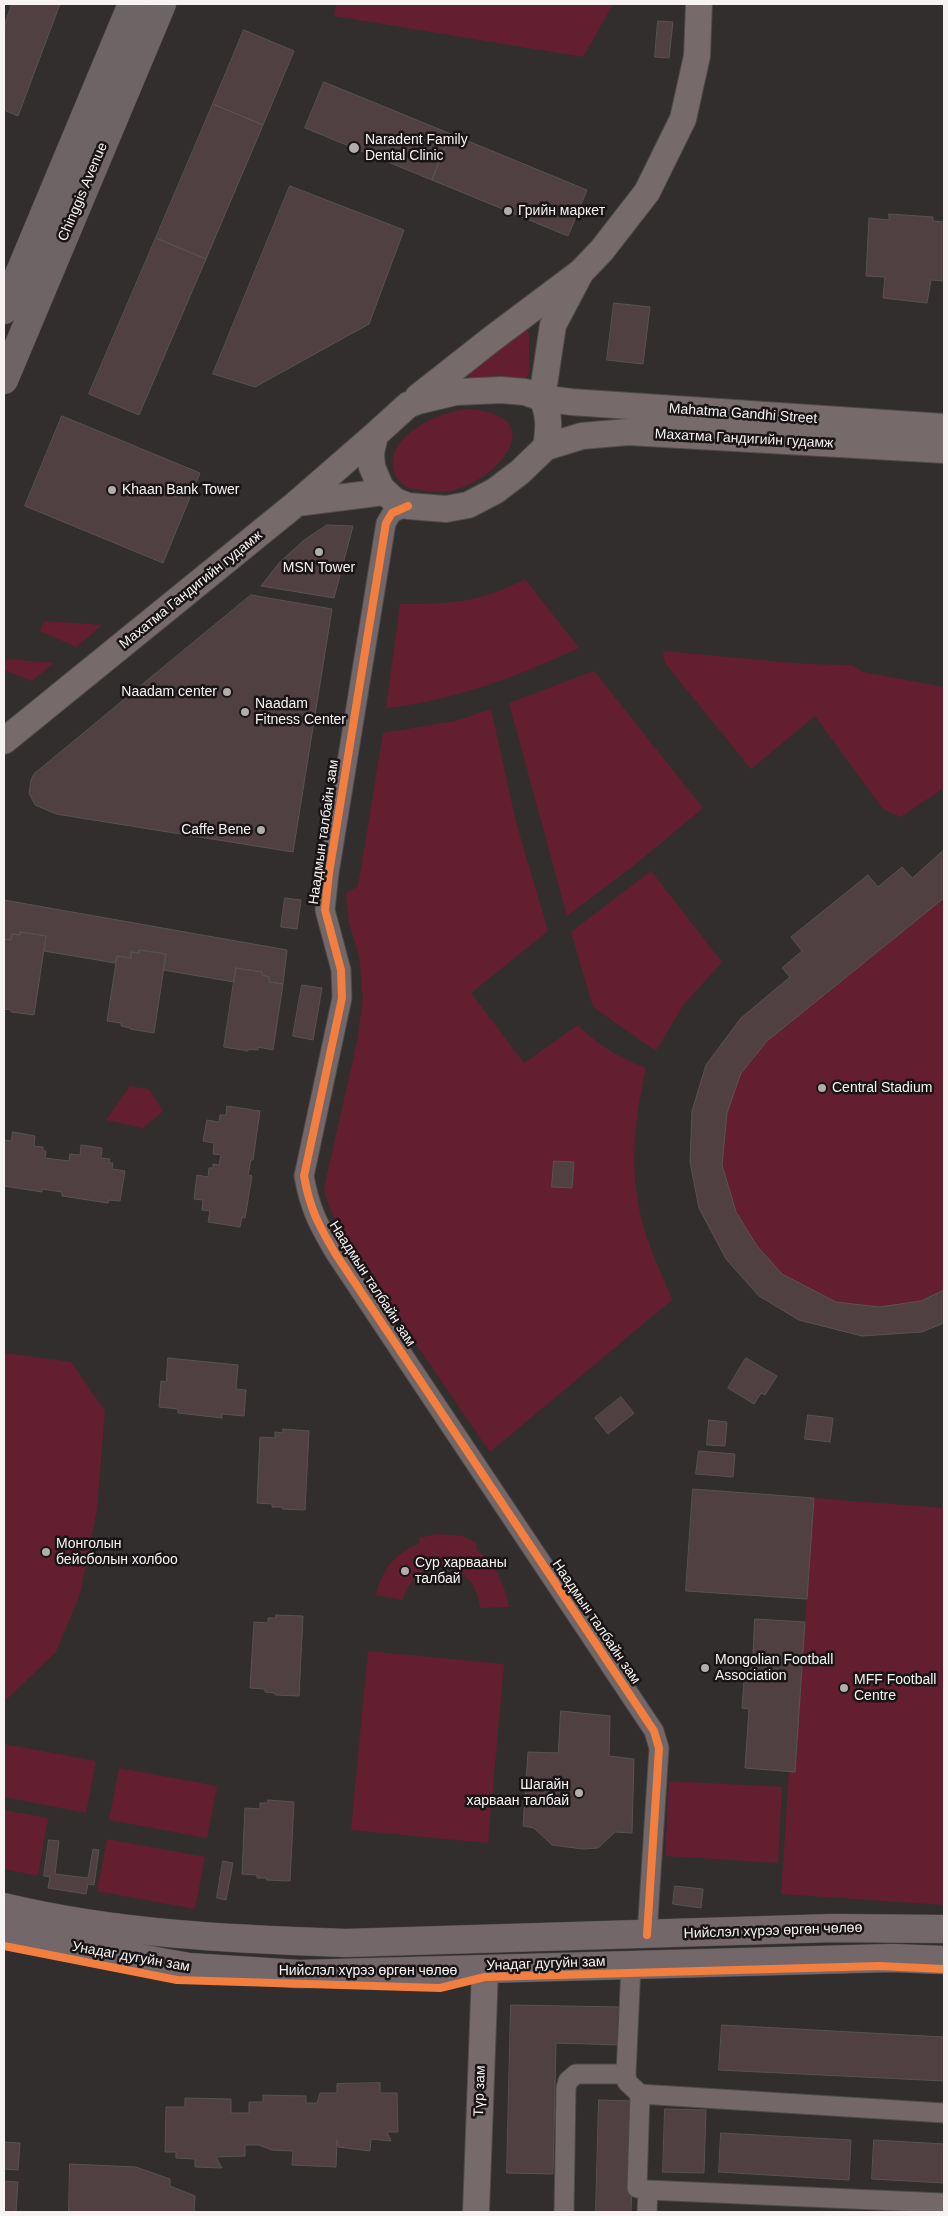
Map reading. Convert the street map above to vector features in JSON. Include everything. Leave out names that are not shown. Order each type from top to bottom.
[{"type":"highway","name":"Chinggis Avenue","points":[[4,310],[132,4]]},
{"type":"highway","name":"Chinggis Avenue","points":[[4,380],[162,4]]},
{"type":"main road","points":[[581,272],[557,315],[553,326],[542,398],[547,409],[549,421],[546,447],[500,488],[458,508],[439,510],[408,506],[395,501],[384,492],[375,479],[372,467],[375,435],[408,405],[581,272],[602,250],[647,192],[680,128],[694,70],[699,29],[699,4]]},
{"type":"main road","points":[[408,405],[448,393],[471,390],[525,392],[542,398]]},
{"type":"main road","name":"Mahatma Gandhi Street","points":[[542,398],[600,405],[944,427]]},
{"type":"main road","name":"Махатма Гандигийн гудамж","points":[[546,447],[582,436],[628,432],[944,450]]},
{"type":"main road","name":"Махатма Гандигийн гудамж","points":[[4,741],[297,503],[375,435]]},
{"type":"main road","points":[[297,503],[384,492]]},
{"type":"main road","name":"Нийслэл хүрээ өргөн чөлөө","points":[[4,1907],[118,1929],[283,1941],[346,1943],[862,1928],[944,1929]]},
{"type":"main road","points":[[862,1928],[863,1959]]},
{"type":"main road","name":"Нийслэл хүрээ өргөн чөлөө","points":[[4,1934],[189,1967],[299,1974],[863,1959],[944,1960]]},
{"type":"main road","points":[[395,1942],[395,1972]]},
{"type":"main road","name":"Түр зам","points":[[476,2212],[485,1970]]},
{"type":"street","name":"Наадмын талбайн зам","points":[[408,506],[392,513],[386,523],[329,873],[325,910],[341,970],[342,998],[304,1176],[309,1203],[334,1253],[654,1731],[659,1748],[647,1935]]},
{"type":"street","points":[[631,1966],[626,2074],[627,2082],[640,2094],[944,2113]]},
{"type":"street","points":[[564,2212],[566,2088],[568,2081],[576,2074],[626,2074]]},
{"type":"street","points":[[640,2094],[636,2184],[640,2189],[944,2203]]},
{"type":"street","points":[[647,2212],[648,2190]]},
{"type":"shaded area","points":[[336,4],[613,4],[583,57],[334,16]]},
{"type":"shaded area","points":[[527,329],[529,334],[529,373],[525,380],[472,379],[469,377],[469,372]]},
{"type":"shaded area","points":[[468,409],[494,414],[508,423],[513,435],[509,448],[500,462],[469,485],[451,491],[424,491],[401,484],[393,464],[395,451],[403,440],[427,422],[442,415]]},
{"type":"shaded area","points":[[525,579],[579,648],[485,686],[436,700],[386,708],[400,604],[450,602],[479,597],[509,587]]},
{"type":"shaded area","points":[[44,621],[102,625],[76,647],[40,631]]},
{"type":"shaded area","points":[[663,651],[805,664],[852,665],[863,672],[944,687],[944,788],[900,817],[883,809],[815,716],[751,769],[665,663]]},
{"type":"shaded area","points":[[6,659],[54,663],[32,681],[4,670]]},
{"type":"shaded area","points":[[594,671],[703,808],[637,863],[567,916],[509,703]]},
{"type":"shaded area","points":[[491,709],[516,822],[548,931],[471,993],[524,1063],[578,1025],[610,1051],[646,1068],[638,1110],[634,1152],[637,1193],[646,1235],[672,1300],[490,1452],[341,1232],[327,1201],[324,1188],[357,1042],[363,997],[359,956],[349,923],[346,893],[358,886],[383,733],[455,721]]},
{"type":"shaded area","name":"Central Stadium","points":[[944,850],[944,1323],[922,1332],[862,1336],[799,1320],[759,1296],[726,1259],[699,1208],[690,1162],[692,1111],[706,1065],[741,1018],[790,977],[782,968],[802,951],[791,937],[868,875],[878,887],[902,867],[912,878]]},
{"type":"shaded area","points":[[651,871],[722,962],[684,1004],[656,1051],[593,1007],[571,932]]},
{"type":"shaded area","points":[[130,1086],[149,1089],[163,1111],[143,1128],[106,1120]]},
{"type":"shaded area","name":"Монголын бейсболын холбоо","points":[[4,1353],[71,1362],[105,1411],[97,1509],[80,1594],[56,1652],[7,1699],[4,1699]]},
{"type":"shaded area","name":"MFF Football Centre","points":[[814,1498],[944,1508],[944,1905],[781,1894],[789,1772],[745,1768],[749,1709],[742,1708],[745,1667],[752,1667],[755,1619],[805,1622]]},
{"type":"shaded area","name":"Сур харвааны талбай","points":[[436,1534],[462,1536],[477,1543],[476,1549],[489,1561],[502,1582],[509,1607],[480,1608],[476,1591],[468,1579],[457,1571],[445,1567],[432,1568],[420,1574],[410,1585],[403,1600],[376,1595],[382,1577],[391,1563],[403,1552],[420,1543],[419,1538]]},
{"type":"shaded area","points":[[368,1651],[504,1664],[488,1843],[351,1830]]},
{"type":"shaded area","points":[[4,1744],[96,1761],[86,1813],[4,1797]]},
{"type":"shaded area","points":[[119,1768],[217,1786],[207,1838],[109,1820]]},
{"type":"shaded area","points":[[669,1781],[782,1787],[778,1863],[665,1856]]},
{"type":"shaded area","points":[[4,1810],[48,1818],[38,1876],[4,1869]]},
{"type":"shaded area","points":[[107,1839],[205,1857],[195,1909],[97,1891]]},
{"type":"building","points":[[12,4],[60,4],[18,116],[4,110],[4,27]]},
{"type":"building","points":[[658,21],[673,22],[669,58],[655,57]]},
{"type":"building","points":[[244,30],[294,51],[263,125],[213,104]]},
{"type":"building","points":[[324,82],[451,134],[432,180],[305,128]]},
{"type":"building","points":[[213,104],[263,125],[206,259],[156,238]]},
{"type":"building","points":[[451,134],[587,190],[568,236],[432,180]]},
{"type":"building","points":[[290,186],[404,230],[369,324],[255,387],[213,374]]},
{"type":"building","points":[[889,214],[933,217],[933,221],[944,222],[944,281],[931,280],[927,303],[883,298],[885,277],[866,276],[869,218],[889,220]]},
{"type":"building","points":[[156,238],[206,259],[139,415],[89,394]]},
{"type":"building","points":[[614,303],[650,307],[643,364],[607,360]]},
{"type":"building","name":"Khaan Bank Tower","points":[[62,416],[200,473],[163,563],[25,506]]},
{"type":"building","name":"MSN Tower","points":[[327,525],[353,526],[334,598],[261,586],[279,563],[303,541]]},
{"type":"building","name":"Naadam center","points":[[251,595],[332,609],[293,852],[56,814],[35,805],[29,793],[34,774]]},
{"type":"building","points":[[944,850],[944,898],[767,1041],[741,1073],[727,1113],[722,1165],[736,1212],[757,1246],[782,1274],[836,1302],[879,1307],[921,1301],[944,1290],[944,1323],[922,1332],[862,1336],[799,1320],[759,1296],[726,1259],[699,1208],[690,1162],[692,1111],[706,1065],[741,1018],[790,977],[782,968],[802,951],[791,937],[868,875],[878,887],[902,867],[912,878]]},
{"type":"building","points":[[285,898],[301,900],[297,929],[281,927]]},
{"type":"building","points":[[4,900],[287,950],[283,984],[269,982],[269,977],[262,975],[262,972],[236,968],[234,982],[163,970],[166,954],[139,950],[139,953],[131,952],[131,958],[117,956],[115,963],[44,951],[46,936],[20,932],[20,935],[12,934],[11,940],[4,939]]},
{"type":"building","points":[[20,932],[46,936],[34,1015],[11,1012],[11,1010],[4,1009],[4,939],[11,940],[12,934],[20,935]]},
{"type":"building","points":[[139,950],[166,954],[154,1033],[130,1029],[121,1026],[121,1023],[107,1021],[117,956],[131,958],[131,952],[139,953]]},
{"type":"building","points":[[236,968],[262,972],[262,975],[269,977],[269,982],[283,984],[273,1050],[258,1047],[258,1050],[248,1049],[248,1051],[224,1047]]},
{"type":"building","points":[[302,985],[322,988],[313,1040],[293,1036]]},
{"type":"building","points":[[227,1106],[260,1111],[253,1160],[251,1160],[248,1175],[252,1176],[245,1218],[242,1217],[240,1227],[208,1222],[210,1211],[202,1210],[203,1200],[194,1199],[197,1175],[208,1177],[209,1168],[213,1168],[213,1164],[219,1165],[221,1155],[213,1154],[214,1143],[203,1141],[207,1120],[219,1122],[220,1115],[226,1115]]},
{"type":"building","points":[[13,1132],[35,1136],[34,1146],[43,1147],[43,1151],[46,1151],[45,1158],[69,1161],[70,1154],[80,1155],[81,1145],[102,1148],[101,1158],[110,1159],[109,1163],[113,1163],[112,1169],[125,1171],[120,1201],[109,1200],[108,1203],[62,1196],[62,1192],[42,1189],[42,1192],[4,1186],[4,1140],[11,1141]]},
{"type":"building","points":[[554,1161],[574,1162],[572,1188],[552,1187]]},
{"type":"building","points":[[168,1358],[238,1365],[236,1389],[246,1390],[244,1416],[222,1414],[222,1418],[178,1413],[178,1409],[159,1407],[161,1381],[166,1382]]},
{"type":"building","points":[[746,1358],[777,1376],[765,1395],[761,1393],[754,1404],[728,1388]]},
{"type":"building","points":[[621,1397],[634,1413],[608,1434],[595,1418]]},
{"type":"building","points":[[808,1415],[833,1418],[830,1442],[805,1439]]},
{"type":"building","points":[[709,1420],[727,1422],[725,1446],[707,1445]]},
{"type":"building","points":[[283,1429],[309,1431],[305,1510],[282,1509],[282,1507],[272,1507],[272,1504],[257,1503],[260,1437],[275,1438],[275,1432],[283,1433]]},
{"type":"building","points":[[699,1451],[735,1454],[733,1477],[696,1474]]},
{"type":"building","points":[[693,1489],[814,1498],[807,1599],[686,1591]]},
{"type":"building","points":[[276,1615],[303,1616],[299,1696],[275,1695],[275,1693],[265,1692],[265,1689],[250,1688],[254,1622],[268,1623],[268,1618],[276,1618]]},
{"type":"building","points":[[755,1619],[805,1622],[795,1772],[745,1768],[749,1709],[742,1708],[745,1667],[752,1668]]},
{"type":"building","name":"Шагайн харваан талбай","points":[[561,1711],[610,1716],[609,1756],[634,1759],[632,1833],[615,1832],[598,1848],[583,1849],[552,1845],[534,1828],[523,1826],[528,1752],[558,1753]]},
{"type":"building","points":[[268,1800],[294,1802],[290,1881],[266,1880],[267,1878],[257,1878],[257,1875],[242,1874],[245,1808],[260,1809],[260,1803],[268,1803]]},
{"type":"building","points":[[49,1840],[59,1841],[55,1874],[88,1878],[93,1849],[99,1850],[94,1885],[88,1884],[86,1894],[48,1888],[50,1877],[44,1876]]},
{"type":"building","points":[[223,1861],[233,1863],[226,1900],[217,1898]]},
{"type":"building","points":[[675,1886],[703,1889],[701,1908],[673,1904]]},
{"type":"building","points":[[511,2005],[622,2007],[621,2045],[556,2043],[553,2174],[507,2173]]},
{"type":"building","points":[[722,2025],[944,2037],[944,2081],[719,2070]]},
{"type":"building","points":[[380,2083],[380,2093],[397,2093],[398,2132],[387,2132],[391,2141],[371,2139],[370,2151],[338,2147],[337,2140],[336,2167],[292,2165],[293,2151],[272,2150],[259,2145],[245,2145],[245,2156],[216,2157],[222,2168],[195,2167],[195,2159],[176,2158],[176,2152],[165,2152],[166,2107],[185,2107],[185,2098],[231,2099],[231,2113],[249,2113],[249,2102],[263,2102],[263,2095],[306,2096],[306,2103],[317,2103],[320,2093],[337,2093],[337,2084]]},
{"type":"building","points":[[599,2100],[634,2101],[631,2212],[596,2212]]},
{"type":"building","points":[[665,2109],[706,2110],[704,2173],[663,2172]]},
{"type":"building","points":[[721,2133],[851,2140],[849,2180],[719,2172]]},
{"type":"building","points":[[874,2140],[944,2144],[944,2183],[872,2179]]},
{"type":"building","points":[[4,2142],[20,2143],[18,2170],[4,2169]]},
{"type":"building","points":[[70,2164],[136,2167],[170,2179],[170,2186],[195,2196],[194,2212],[69,2212]]},
{"type":"building","points":[[4,2181],[18,2182],[16,2212],[4,2212]]},
{"type":"cycle path","points":[[408,506],[392,513],[386,523],[329,873],[325,910],[341,970],[342,998],[304,1176],[315,1216],[335,1253],[654,1731],[659,1748],[647,1935]]},
{"type":"cycle path","name":"Унадаг дугуйн зам","points":[[4,1946],[177,1980],[440,1988],[485,1977],[879,1966],[944,1969]]},
{"type":"place","name":"Naradent Family Dental Clinic","points":[[354,148]]},
{"type":"place","name":"Грийн маркет","points":[[508,211]]},
{"type":"place","name":"Khaan Bank Tower","points":[[112,490]]},
{"type":"place","name":"MSN Tower","points":[[319,552]]},
{"type":"place","name":"Naadam center","points":[[227,692]]},
{"type":"place","name":"Naadam Fitness Center","points":[[245,712]]},
{"type":"place","name":"Caffe Bene","points":[[261,830]]},
{"type":"place","name":"Central Stadium","points":[[822,1088]]},
{"type":"place","name":"Монголын бейсболын холбоо","points":[[46,1552]]},
{"type":"place","name":"Сур харвааны талбай","points":[[405,1571]]},
{"type":"place","name":"Mongolian Football Association","points":[[705,1668]]},
{"type":"place","name":"MFF Football Centre","points":[[844,1688]]},
{"type":"place","name":"Шагайн харваан талбай","points":[[579,1793]]}]
